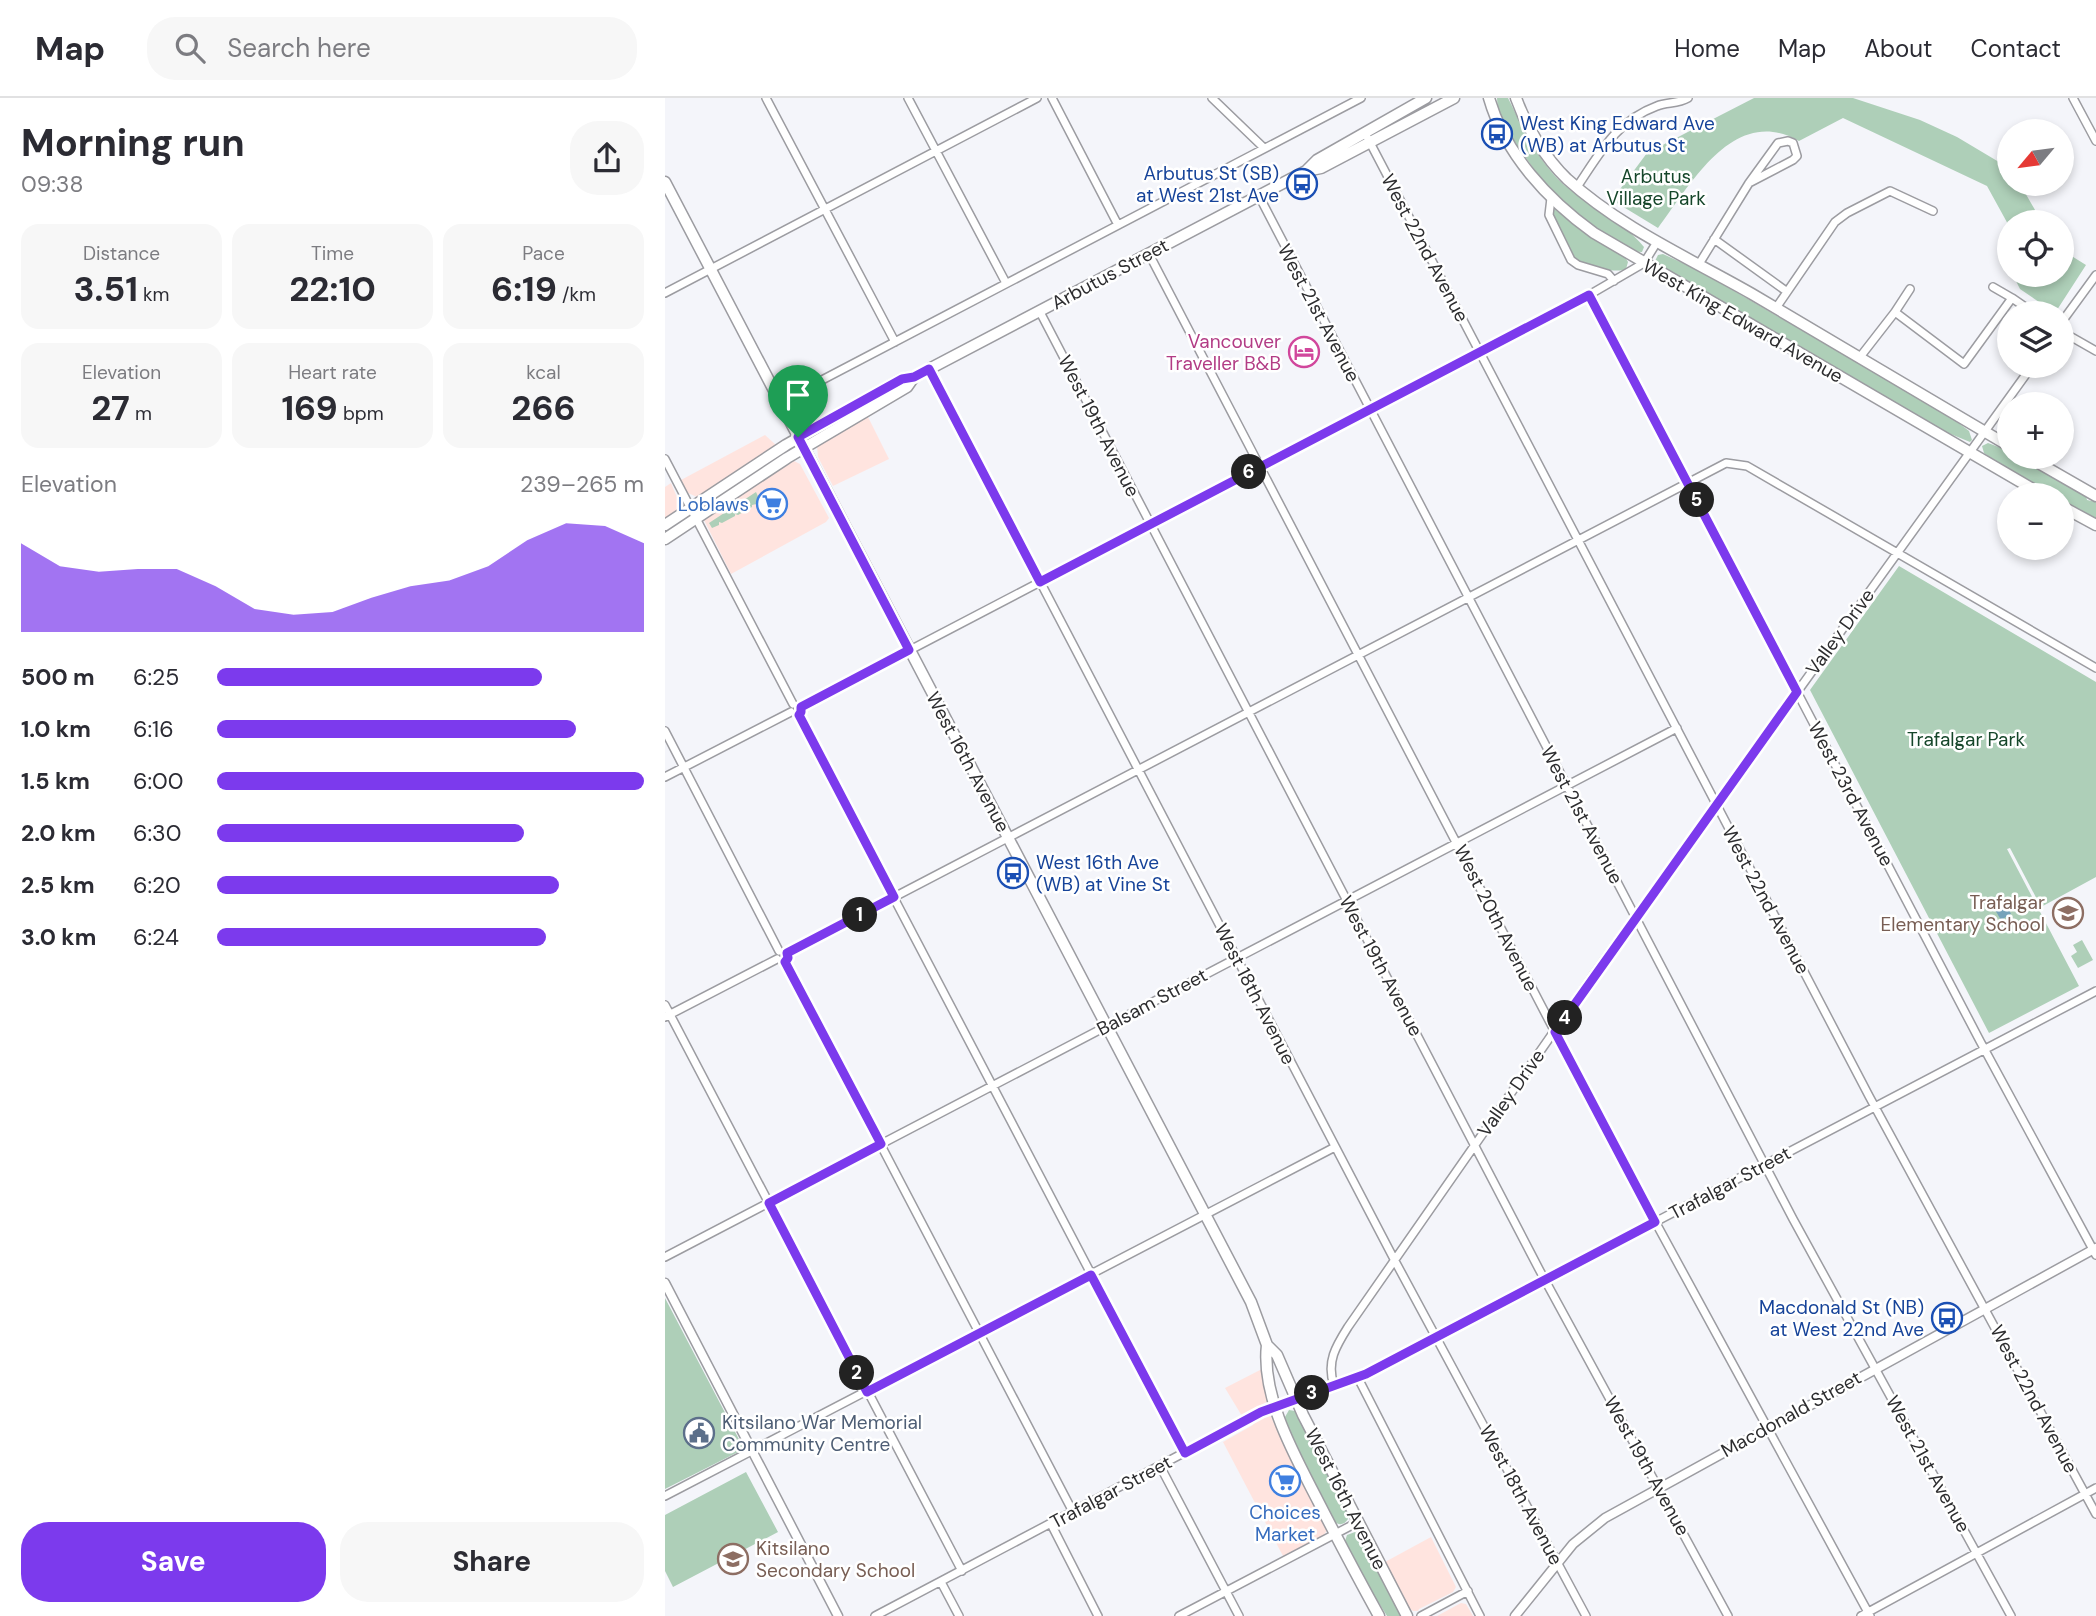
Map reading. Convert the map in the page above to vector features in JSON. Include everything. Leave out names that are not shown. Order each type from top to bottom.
[{"type":"main road","name":"Arbutus Street","points":[[665,525],[798,437],[902,379],[914,377],[1306,171],[1321,168],[1426,98]]},
{"type":"main road","name":"Arbutus Street","points":[[1367,138],[1454,98]]},
{"type":"main road","name":"West King Edward Avenue","points":[[1489,98],[1497,120],[1515,153],[1552,198],[1594,233],[2022,483]]},
{"type":"main road","name":"West King Edward Avenue","points":[[1516,98],[1543,148],[1565,177],[1615,217],[1776,308],[1997,439]]},
{"type":"main road","name":"West 16th Avenue","points":[[665,182],[1251,1303],[1266,1345],[1265,1359],[1276,1407],[1294,1454],[1379,1616]]},
{"type":"main road","name":"Arbutus Street","points":[[665,539],[804,448],[907,387],[914,377]]},
{"type":"main road","points":[[2049,469],[2096,496]]},
{"type":"main road","points":[[2074,513],[2096,526]]},
{"type":"main road","name":"West 16th Avenue","points":[[1266,1345],[1277,1355],[1296,1399],[1407,1616]]},
{"type":"street","points":[[766,98],[895,342]]},
{"type":"street","points":[[908,98],[1006,283]]},
{"type":"street","points":[[665,293],[1037,98]]},
{"type":"street","points":[[1052,98],[1118,225]]},
{"type":"street","points":[[1212,98],[1264,148]]},
{"type":"street","points":[[780,402],[1361,98]]},
{"type":"street","points":[[1577,187],[1615,131],[1657,106],[1688,98]]},
{"type":"street","points":[[2073,98],[2096,141]]},
{"type":"street","name":"West 22nd Avenue","points":[[1367,138],[1875,1107],[2096,1514]]},
{"type":"street","points":[[1699,264],[1749,183],[1778,143],[1793,143],[1797,156],[1793,160],[1749,183]]},
{"type":"street","points":[[1776,308],[1835,222],[1847,213],[1890,191],[1933,211]]},
{"type":"street","name":"West 21st Avenue","points":[[1259,197],[1764,1164],[2011,1616]]},
{"type":"street","points":[[1552,198],[1549,215],[1571,260],[1578,265],[1608,274],[1614,281]]},
{"type":"street","points":[[1714,239],[1786,291]]},
{"type":"street","points":[[665,777],[1589,295],[1644,263],[1657,242]]},
{"type":"street","name":"West 20th Avenue","points":[[1149,254],[1655,1222],[1866,1615]]},
{"type":"street","points":[[2074,305],[2096,275]]},
{"type":"street","points":[[1993,287],[2016,301]]},
{"type":"street","points":[[1860,357],[1910,289]]},
{"type":"street","name":"West 23rd Avenue","points":[[1589,295],[1985,1050],[2095,1251]]},
{"type":"street","points":[[1895,312],[1964,364],[2012,298]]},
{"type":"street","name":"West 19th Avenue","points":[[1040,312],[1545,1279],[1728,1616]]},
{"type":"street","points":[[2074,338],[2096,351]]},
{"type":"street","name":"West 18th Avenue","points":[[929,369],[1435,1337],[1586,1616]]},
{"type":"street","name":"Valley Drive","points":[[1333,1385],[1329,1372],[1334,1351],[1347,1327],[1635,917],[2023,378]]},
{"type":"street","points":[[665,459],[1185,1453]]},
{"type":"street","points":[[667,1016],[1726,463],[1747,466],[2096,668]]},
{"type":"street","name":"Balsam Street","points":[[665,1257],[1677,728]]},
{"type":"street","points":[[665,732],[1073,1512]]},
{"type":"street","name":"Trafalgar Street","points":[[875,1616],[1276,1407],[1358,1378],[2095,993]]},
{"type":"street","points":[[665,1005],[667,1016],[769,1203],[962,1571]]},
{"type":"street","points":[[665,1496],[1335,1147]]},
{"type":"street","name":"Macdonald Street","points":[[1515,1616],[1573,1544],[1605,1518],[2095,1251]]},
{"type":"street","points":[[665,1283],[838,1616]]},
{"type":"street","points":[[1358,1378],[1481,1616]]},
{"type":"street","points":[[1160,1466],[1238,1616]]},
{"type":"street","points":[[1866,1615],[2096,1489]]},
{"type":"street","points":[[1179,1616],[1358,1522]]},
{"type":"street","points":[[1051,1524],[1098,1616]]},
{"type":"street","points":[[941,1581],[959,1616]]},
{"type":"street","points":[[1421,1616],[1468,1591]]},
{"type":"shaded area","points":[[867,415],[889,459],[833,486],[818,457],[817,446]]},
{"type":"shaded area","points":[[765,435],[776,445],[697,497],[688,493],[681,480]]},
{"type":"shaded area","points":[[794,461],[800,464],[829,518],[731,574],[703,518]]},
{"type":"shaded area","points":[[671,483],[681,507],[665,520],[665,487]]},
{"type":"shaded area","points":[[1262,1369],[1267,1402],[1242,1416],[1225,1388]]},
{"type":"shaded area","points":[[1270,1415],[1327,1530],[1324,1535],[1283,1556],[1223,1442],[1263,1416]]},
{"type":"shaded area","points":[[1431,1537],[1456,1587],[1453,1592],[1418,1611],[1413,1611],[1385,1562]]},
{"type":"shaded area","points":[[1461,1603],[1466,1604],[1473,1616],[1437,1616]]},
{"type":"green space","points":[[1497,98],[1508,98],[1532,144],[1554,175],[1573,192],[1626,229],[1644,247],[1642,252],[1628,248],[1599,230],[1559,197],[1508,132],[1500,116]]},
{"type":"green space","name":"Arbutus Village Park","points":[[1754,98],[1853,98],[1920,120],[1957,137],[1997,161],[1997,196],[2027,196],[2035,210],[2000,210],[1987,186],[1843,118],[1799,141],[1776,132],[1754,133],[1735,141],[1700,171],[1658,228],[1612,200],[1647,153]]},
{"type":"green space","points":[[1553,208],[1592,238],[1625,257],[1628,262],[1626,269],[1615,271],[1599,268],[1574,258],[1560,234]]},
{"type":"green space","points":[[1663,254],[1700,271],[1952,418],[1969,431],[1972,440],[1970,442],[1936,428],[1654,263],[1658,255]]},
{"type":"green space","points":[[2074,258],[2086,265],[2074,284]]},
{"type":"green space","points":[[2019,287],[2072,287],[2063,301],[2038,301]]},
{"type":"green space","points":[[1988,443],[1997,446],[1997,462],[1984,453],[1982,446]]},
{"type":"green space","points":[[2007,469],[2040,469],[2064,483],[2028,483]]},
{"type":"green space","points":[[2074,489],[2086,496],[2087,500],[2096,502],[2096,521],[2074,508]]},
{"type":"green space","points":[[756,492],[761,503],[752,505],[712,528],[709,523]]},
{"type":"green space","name":"Trafalgar Park","points":[[1899,566],[2096,682],[2096,877],[2041,907],[2010,848],[2007,849],[2079,986],[1989,1033],[1810,690]]},
{"type":"green space","points":[[2082,940],[2093,960],[2078,968],[2071,956],[2077,952],[2073,945]]},
{"type":"green space","points":[[665,1298],[744,1449],[665,1489]]},
{"type":"green space","points":[[1289,1410],[1295,1411],[1348,1514],[1348,1519],[1343,1524],[1334,1521],[1290,1438],[1285,1417]]},
{"type":"green space","points":[[746,1472],[778,1532],[673,1587],[665,1571],[665,1515]]},
{"type":"green space","points":[[1355,1532],[1360,1536],[1402,1616],[1387,1616],[1360,1573],[1345,1541],[1347,1535]]},
{"type":"water","points":[[2002,897],[2011,914],[2001,920],[1991,903]]},
{"type":"place","name":"West King Edward Ave (WB) at Arbutus St","points":[[1497,134]]},
{"type":"place","name":"Arbutus St (SB) at West 21st Ave","points":[[1302,184]]},
{"type":"place","name":"Vancouver Traveller B&B","points":[[1304,352]]},
{"type":"place","name":"Loblaws","points":[[772,504]]},
{"type":"place","name":"West 16th Ave (WB) at Vine St","points":[[1013,873]]},
{"type":"place","name":"Trafalgar Elementary School","points":[[2068,913]]},
{"type":"place","name":"Macdonald St (NB) at West 22nd Ave","points":[[1947,1318]]},
{"type":"place","name":"Kitsilano War Memorial Community Centre","points":[[699,1433]]},
{"type":"place","name":"Choices Market","points":[[1285,1481]]},
{"type":"place","name":"Kitsilano Secondary School","points":[[733,1559]]},
{"type":"route","points":[[1589,295],[1797,692],[1555,1032],[1655,1222],[1358,1378],[1261,1412],[1185,1453],[1091,1275],[867,1392],[769,1203],[881,1144],[785,962],[789,957],[787,953],[894,897],[799,715],[801,707],[909,650],[798,437],[902,379],[914,377],[929,369],[1040,582],[1589,295]]}]
